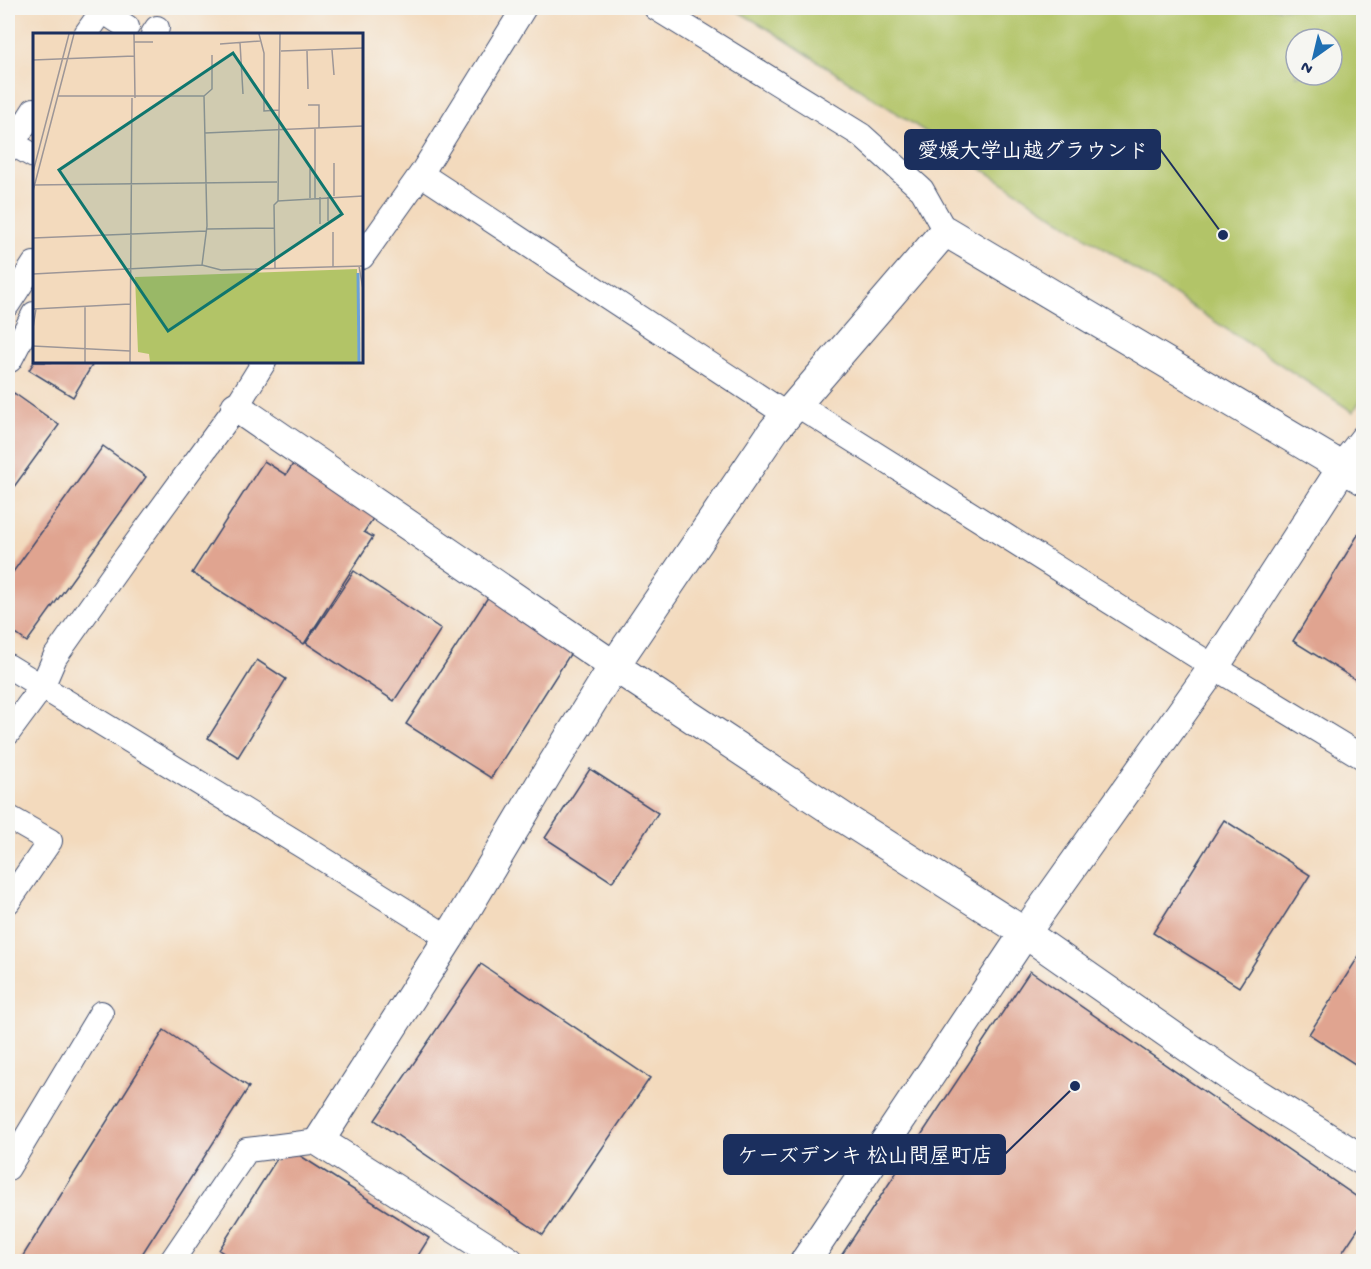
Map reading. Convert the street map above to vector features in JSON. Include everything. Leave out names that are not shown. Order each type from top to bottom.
[{"type":"street","points":[[363,256],[421,174],[524,8]]},
{"type":"street","points":[[656,8],[861,135],[922,190],[945,231],[1353,473]]},
{"type":"street","points":[[87,33],[101,9],[127,27]]},
{"type":"street","points":[[33,112],[10,142],[33,155]]},
{"type":"street","points":[[421,174],[791,410],[1364,758]]},
{"type":"street","points":[[319,1141],[449,938],[614,666],[767,440],[945,231]]},
{"type":"street","points":[[8,304],[33,266]]},
{"type":"street","points":[[10,360],[33,316]]},
{"type":"street","points":[[8,733],[42,687],[55,657],[236,407],[263,363]]},
{"type":"street","points":[[236,407],[614,666],[844,818],[1025,933],[1238,1082],[1364,1161]]},
{"type":"street","points":[[805,1262],[1025,933],[1353,473],[1364,440]]},
{"type":"street","points":[[8,666],[449,938]]},
{"type":"street","points":[[8,817],[50,841],[8,902]]},
{"type":"street","points":[[8,1168],[101,1012]]},
{"type":"street","points":[[171,1262],[247,1150],[319,1141],[509,1262]]},
{"type":"green space","points":[[732,8],[1363,8],[1364,395],[1353,412],[770,30]]},
{"type":"building","points":[[33,363],[93,363],[73,397],[29,370]]},
{"type":"building","points":[[14,393],[59,425],[8,495],[8,402]]},
{"type":"building","points":[[103,446],[146,477],[27,642],[8,628],[8,579]]},
{"type":"building","points":[[264,461],[286,475],[295,461],[376,514],[364,532],[373,537],[304,644],[192,573]]},
{"type":"building","points":[[1364,525],[1364,685],[1293,641]]},
{"type":"building","points":[[354,571],[441,629],[394,701],[306,643]]},
{"type":"building","points":[[490,594],[574,648],[491,778],[406,724]]},
{"type":"building","points":[[257,660],[286,679],[238,757],[208,738]]},
{"type":"building","points":[[590,769],[658,813],[612,882],[545,838]]},
{"type":"building","points":[[1224,820],[1310,875],[1239,987],[1153,933]]},
{"type":"building","points":[[1364,948],[1364,1058],[1358,1066],[1309,1034]]},
{"type":"building","points":[[481,964],[650,1078],[543,1235],[375,1120]]},
{"type":"building","points":[[1030,971],[1364,1202],[1364,1220],[1336,1262],[837,1262]]},
{"type":"building","points":[[164,1030],[249,1087],[137,1262],[19,1262]]},
{"type":"building","points":[[285,1146],[429,1238],[414,1262],[237,1262],[219,1250]]},
{"type":"place","name":"愛媛大学山越グラウンド","points":[[1223,235]]},
{"type":"place","name":"ケーズデンキ 松山問屋町店","points":[[1075,1086]]}]
